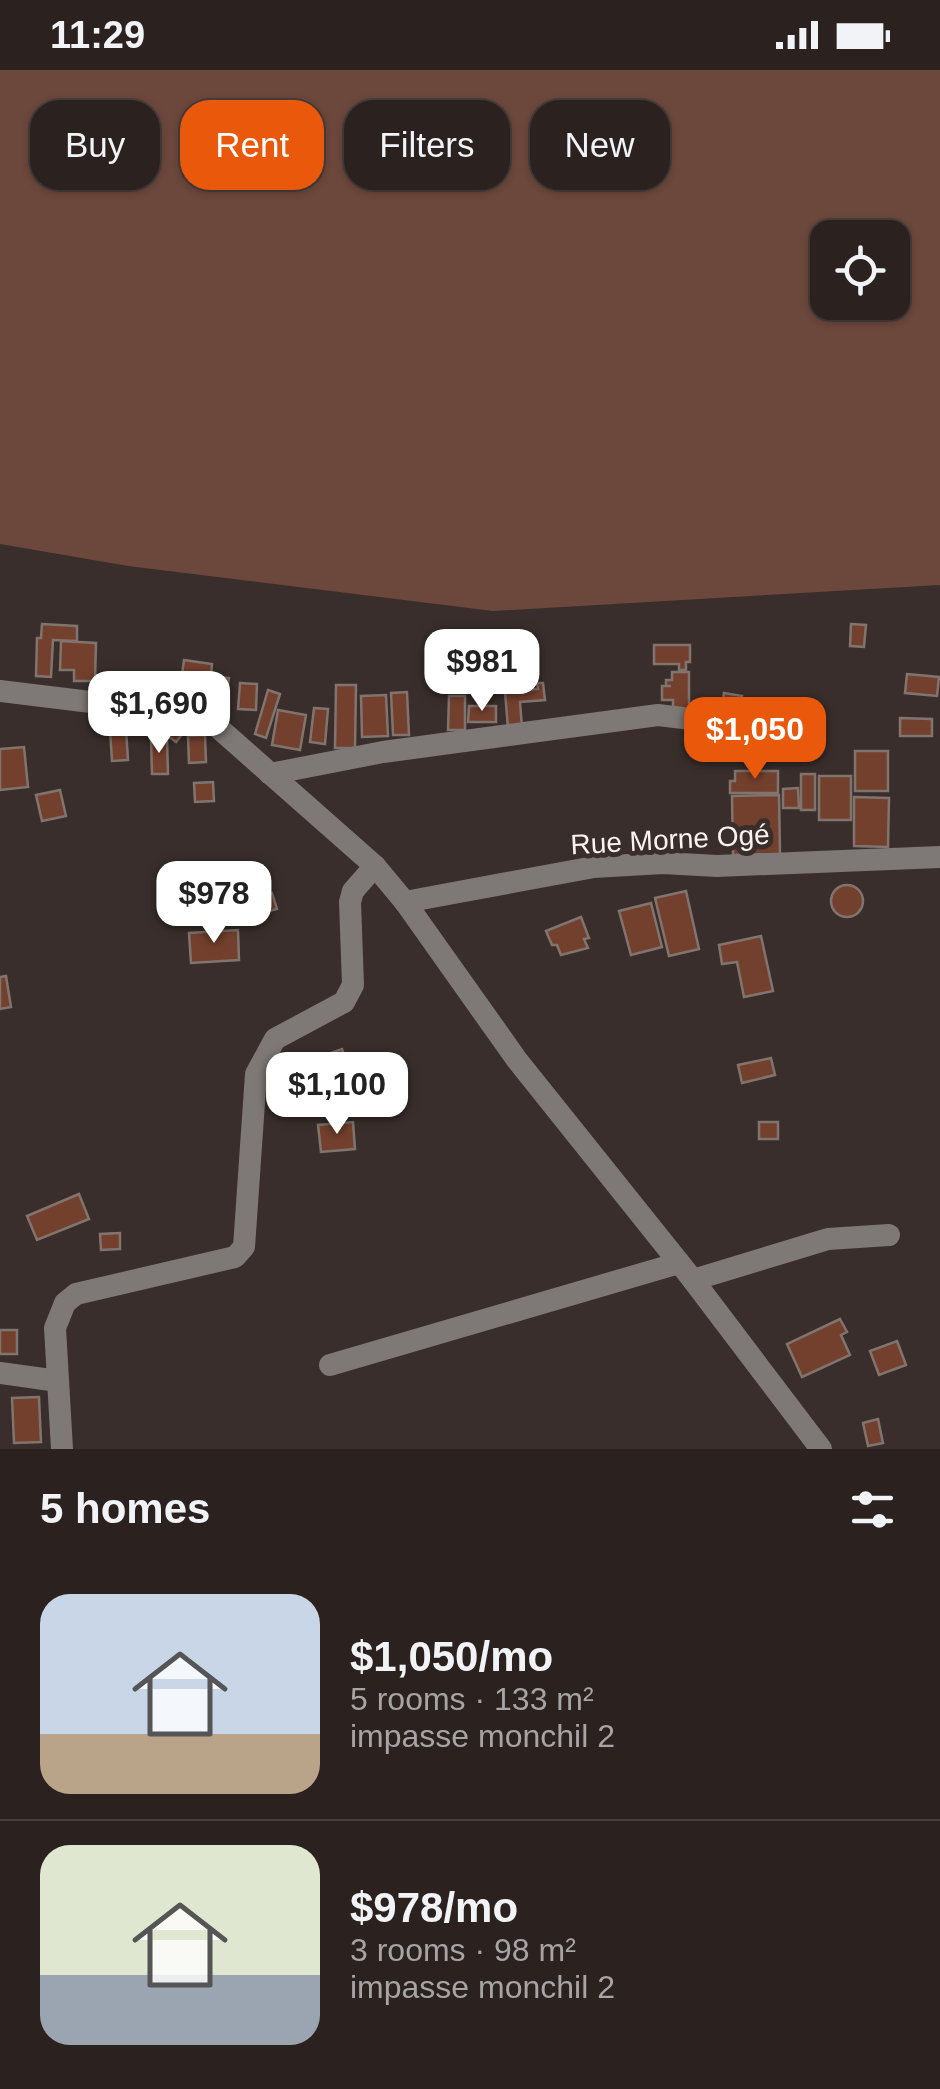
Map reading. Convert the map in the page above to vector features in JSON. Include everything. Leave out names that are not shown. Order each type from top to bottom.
[{"type":"street","points":[[0,691],[204,716],[374,866],[405,902],[517,1060],[821,1449]]},
{"type":"street","points":[[270,774],[402,749],[658,715],[774,728]]},
{"type":"street","name":"Rue Morne Ogé","points":[[405,902],[594,867],[940,857]]},
{"type":"street","points":[[62,1449],[56,1328],[65,1303],[76,1294],[235,1258],[244,1247],[256,1074],[275,1039],[344,1002],[350,994],[352,891],[374,866]]},
{"type":"street","points":[[330,1365],[686,1272],[828,1239],[888,1235]]},
{"type":"street","points":[[0,1374],[58,1382]]},
{"type":"shaded area","points":[[0,70],[940,70],[940,585],[493,611],[128,566],[0,544]]},
{"type":"building","points":[[42,624],[77,626],[77,641],[53,640],[51,677],[36,676],[37,638],[41,638]]},
{"type":"building","points":[[851,624],[866,625],[864,647],[850,646]]},
{"type":"building","points":[[61,641],[96,643],[95,681],[74,681],[74,670],[60,670]]},
{"type":"building","points":[[654,645],[690,645],[686,670],[679,670],[679,664],[654,664]]},
{"type":"building","points":[[184,660],[212,664],[211,676],[229,678],[225,703],[207,701],[207,706],[178,702]]},
{"type":"building","points":[[672,672],[689,672],[689,712],[673,712],[673,700],[662,700],[662,686],[666,686],[666,680],[672,680]]},
{"type":"building","points":[[907,674],[939,677],[937,696],[905,693]]},
{"type":"building","points":[[240,683],[257,684],[256,710],[238,709]]},
{"type":"building","points":[[537,683],[543,683],[545,700],[520,702],[522,727],[508,728],[505,692],[538,689]]},
{"type":"building","points":[[336,685],[356,685],[355,748],[335,748]]},
{"type":"building","points":[[268,690],[280,694],[266,738],[255,734]]},
{"type":"building","points":[[407,692],[409,735],[393,735],[391,693]]},
{"type":"building","points":[[724,693],[742,696],[738,723],[719,725]]},
{"type":"building","points":[[386,695],[388,736],[362,737],[361,696]]},
{"type":"building","points":[[449,696],[465,696],[465,730],[448,730]]},
{"type":"building","points":[[469,706],[496,706],[496,722],[468,722]]},
{"type":"building","points":[[314,708],[328,709],[325,744],[310,742]]},
{"type":"building","points":[[278,710],[306,715],[300,750],[272,745]]},
{"type":"building","points":[[160,714],[184,732],[176,742],[152,724]]},
{"type":"building","points":[[900,718],[932,719],[932,736],[900,736]]},
{"type":"building","points":[[126,729],[128,760],[112,761],[110,730]]},
{"type":"building","points":[[205,735],[206,762],[189,763],[188,736]]},
{"type":"building","points":[[151,738],[167,738],[168,774],[152,774]]},
{"type":"building","points":[[735,741],[771,742],[770,756],[735,755]]},
{"type":"building","points":[[24,747],[28,787],[0,790],[0,749]]},
{"type":"building","points":[[855,751],[888,751],[888,791],[855,791]]},
{"type":"building","points":[[735,771],[778,771],[778,793],[730,793]]},
{"type":"building","points":[[801,774],[815,774],[815,810],[801,810]]},
{"type":"building","points":[[819,776],[851,776],[851,820],[819,820]]},
{"type":"building","points":[[213,782],[214,801],[195,802],[194,783]]},
{"type":"building","points":[[798,788],[799,808],[783,808],[783,789]]},
{"type":"building","points":[[60,790],[66,816],[42,821],[36,795]]},
{"type":"building","points":[[779,795],[780,854],[733,855],[732,796]]},
{"type":"building","points":[[854,797],[889,798],[888,847],[854,846]]},
{"type":"building","points":[[847,885],[858,890],[863,901],[858,912],[847,917],[836,912],[831,901],[836,890]]},
{"type":"building","points":[[686,891],[699,949],[669,956],[655,898]]},
{"type":"building","points":[[272,893],[277,909],[259,914],[254,898]]},
{"type":"building","points":[[651,903],[662,947],[631,955],[619,911]]},
{"type":"building","points":[[581,917],[589,938],[584,939],[588,948],[561,955],[546,931]]},
{"type":"building","points":[[238,930],[239,960],[191,963],[189,933]]},
{"type":"building","points":[[761,936],[773,991],[744,997],[737,962],[722,964],[719,945]]},
{"type":"building","points":[[6,976],[11,1007],[0,1009],[0,977]]},
{"type":"building","points":[[342,1049],[353,1080],[304,1096],[293,1066]]},
{"type":"building","points":[[771,1058],[775,1075],[742,1083],[738,1065]]},
{"type":"building","points":[[353,1122],[355,1149],[321,1152],[318,1125]]},
{"type":"building","points":[[759,1122],[778,1122],[778,1139],[759,1139]]},
{"type":"building","points":[[79,1194],[89,1219],[37,1240],[27,1216]]},
{"type":"building","points":[[120,1233],[120,1249],[101,1250],[100,1234]]},
{"type":"building","points":[[840,1319],[847,1332],[841,1335],[850,1355],[802,1377],[787,1344]]},
{"type":"building","points":[[0,1330],[17,1330],[17,1354],[0,1354]]},
{"type":"building","points":[[897,1341],[906,1365],[879,1375],[870,1351]]},
{"type":"building","points":[[39,1397],[41,1442],[14,1443],[12,1398]]},
{"type":"building","points":[[878,1419],[883,1443],[868,1446],[863,1423]]}]
